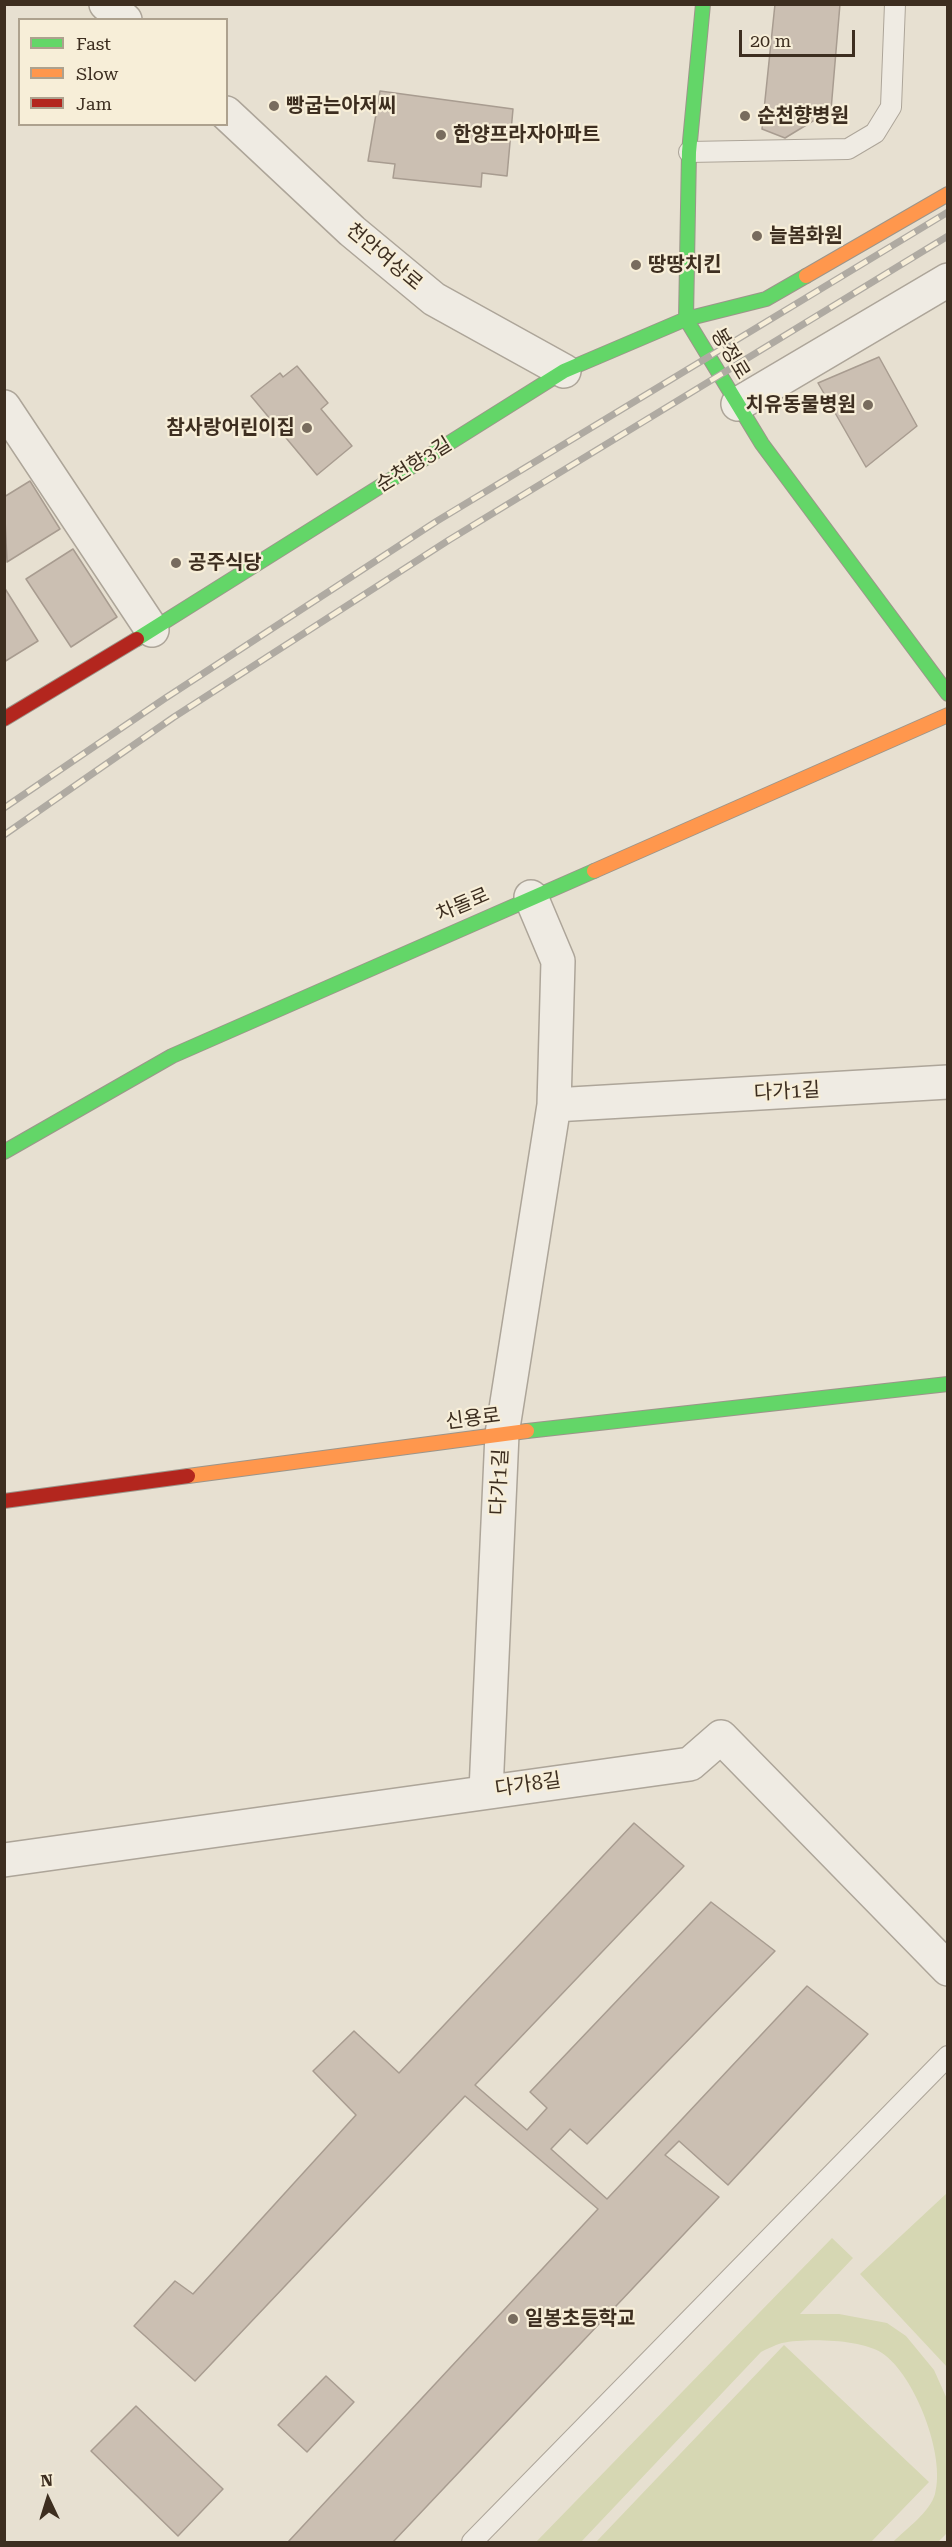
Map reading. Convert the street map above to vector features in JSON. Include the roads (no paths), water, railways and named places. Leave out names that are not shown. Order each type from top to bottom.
[{"type":"street","points":[[106,4],[123,18]]},
{"type":"street","name":"봉정로","points":[[703,4],[689,152],[686,319],[762,444],[948,694]]},
{"type":"street","name":"천안여상로","points":[[228,115],[352,231],[434,299],[564,371]]},
{"type":"street","name":"순천향3길","points":[[4,719],[152,630],[564,371],[686,319],[766,299],[948,194]]},
{"type":"street","points":[[738,404],[948,280]]},
{"type":"street","points":[[4,407],[152,630]]},
{"type":"street","name":"차돌로","points":[[4,1152],[172,1056],[948,715]]},
{"type":"street","name":"다가1길","points":[[486,1791],[502,1434],[554,1106],[558,961],[531,897]]},
{"type":"street","name":"다가1길","points":[[554,1106],[948,1082]]},
{"type":"street","name":"신용로","points":[[4,1501],[502,1434],[948,1384]]},
{"type":"street","name":"다가8길","points":[[4,1860],[690,1764],[721,1737],[948,1969]]},
{"type":"lane","points":[[689,152],[848,149],[875,133],[891,108],[894,4]]},
{"type":"lane","points":[[472,2542],[948,2056]]},
{"type":"railway","points":[[4,808],[164,699],[437,521],[948,212]]},
{"type":"railway","points":[[4,835],[174,717],[449,540],[948,236]]},
{"type":"place","name":"빵굽는아저씨","points":[[274,106]]},
{"type":"place","name":"순천향병원","points":[[745,116]]},
{"type":"place","name":"한양프라자아파트","points":[[441,135]]},
{"type":"place","name":"늘봄화원","points":[[757,236]]},
{"type":"place","name":"땅땅치킨","points":[[636,265]]},
{"type":"place","name":"치유동물병원","points":[[868,405]]},
{"type":"place","name":"참사랑어린이집","points":[[307,428]]},
{"type":"place","name":"공주식당","points":[[176,563]]},
{"type":"place","name":"일봉초등학교","points":[[513,2319]]}]
